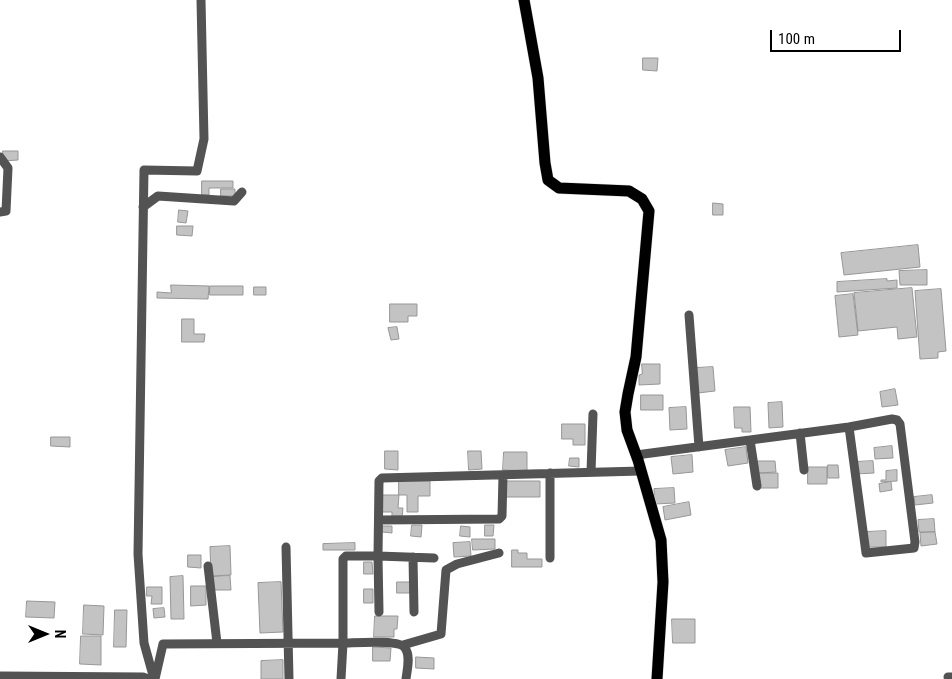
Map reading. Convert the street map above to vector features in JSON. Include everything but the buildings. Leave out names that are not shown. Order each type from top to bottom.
[{"type":"main road","points":[[524,0],[538,78],[544,163],[548,180],[559,188],[629,191],[642,199],[649,211],[636,357],[625,412],[626,430],[636,455],[661,540],[663,582],[657,679]]},
{"type":"street","points":[[155,679],[144,643],[138,554],[144,170],[197,171],[204,139],[200,0]]},
{"type":"street","points":[[0,158],[8,168],[6,211],[0,212]]},
{"type":"street","points":[[143,207],[158,196],[234,201],[242,192]]},
{"type":"street","points":[[689,315],[699,447]]},
{"type":"street","points":[[591,472],[593,414]]},
{"type":"street","points":[[636,455],[800,434],[892,419],[897,420],[900,424],[914,548],[866,553],[848,427]]},
{"type":"street","points":[[800,434],[804,470]]},
{"type":"street","points":[[750,440],[756,486]]},
{"type":"street","points":[[379,612],[378,556],[380,481],[382,478],[641,471]]},
{"type":"street","points":[[550,473],[550,558]]},
{"type":"street","points":[[379,520],[499,519],[502,516],[503,475]]},
{"type":"street","points":[[286,547],[289,679]]},
{"type":"street","points":[[155,679],[163,644],[372,642],[403,645],[441,634],[446,570],[457,564],[498,553]]},
{"type":"street","points":[[341,679],[344,558],[378,556],[434,558]]},
{"type":"street","points":[[413,557],[414,612]]},
{"type":"street","points":[[208,566],[217,643]]},
{"type":"street","points":[[403,645],[406,648],[408,658],[406,679]]},
{"type":"street","points":[[0,676],[133,677],[148,679]]}]
